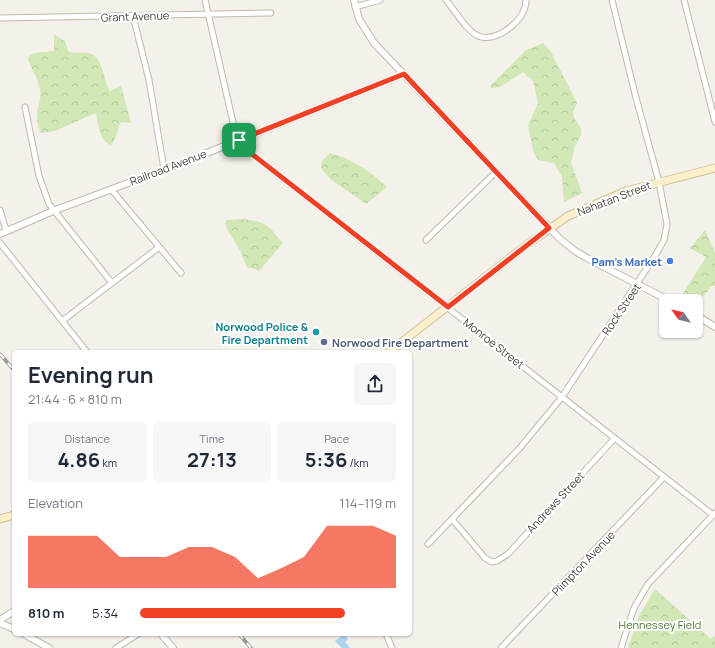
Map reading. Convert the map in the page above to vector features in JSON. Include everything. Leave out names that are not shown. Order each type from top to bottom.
[{"type":"main road","name":"Nahatan Street","points":[[392,350],[549,228],[568,216],[626,191],[715,168]]},
{"type":"main road","points":[[0,519],[12,516]]},
{"type":"street","points":[[205,0],[232,120],[239,140]]},
{"type":"street","points":[[380,0],[354,3],[359,19],[374,43],[549,228],[575,251],[659,295]]},
{"type":"street","points":[[446,0],[475,34],[486,39],[498,36],[520,18],[525,10],[526,0]]},
{"type":"street","name":"Rock Street","points":[[428,544],[519,449],[562,397],[637,284],[667,233],[668,224],[659,182],[635,94],[612,0]]},
{"type":"street","points":[[684,0],[715,122]]},
{"type":"street","name":"Grant Avenue","points":[[0,18],[208,13],[270,14]]},
{"type":"street","points":[[133,16],[149,80],[164,169]]},
{"type":"street","name":"Railroad Avenue","points":[[0,234],[6,230],[53,211],[239,140],[404,74]]},
{"type":"street","points":[[25,107],[39,176],[53,211],[112,283]]},
{"type":"street","name":"Monroe Street","points":[[239,140],[252,154],[299,192],[448,307],[614,439],[714,514]]},
{"type":"street","points":[[426,240],[496,172]]},
{"type":"street","points":[[111,189],[158,248],[181,273]]},
{"type":"street","points":[[0,210],[6,230]]},
{"type":"street","points":[[0,243],[85,350]]},
{"type":"street","points":[[62,321],[158,248]]},
{"type":"street","points":[[703,319],[715,327]]},
{"type":"street","name":"Andrews Street","points":[[452,519],[485,558],[495,562],[508,554],[614,439]]},
{"type":"street","name":"Plimpton Avenue","points":[[501,648],[664,477]]},
{"type":"street","points":[[620,648],[634,608],[648,584],[714,514]]},
{"type":"street","points":[[0,620],[12,612]]},
{"type":"street","points":[[0,623],[12,628]]},
{"type":"street","points":[[28,636],[49,648]]},
{"type":"street","points":[[116,648],[135,636]]},
{"type":"street","points":[[163,636],[173,648]]},
{"type":"street","points":[[387,636],[392,648]]},
{"type":"green space","points":[[54,34],[65,41],[68,51],[73,53],[89,53],[98,59],[110,91],[121,86],[131,123],[121,122],[115,140],[111,145],[101,136],[96,113],[55,131],[41,133],[37,119],[40,89],[28,59],[30,55],[33,54],[54,51]]},
{"type":"green space","points":[[543,43],[551,52],[577,103],[573,112],[574,118],[581,128],[581,135],[575,146],[571,162],[582,193],[564,202],[562,177],[554,163],[538,160],[533,151],[528,125],[538,103],[533,81],[523,72],[500,87],[491,88],[490,86],[526,50]]},
{"type":"green space","points":[[330,153],[360,166],[387,187],[366,204],[330,179],[321,168],[322,161]]},
{"type":"green space","points":[[241,219],[257,221],[266,225],[283,243],[259,271],[252,268],[247,268],[241,252],[228,231],[225,223],[228,220]]},
{"type":"green space","points":[[705,230],[715,253],[715,286],[712,286],[703,297],[703,294],[683,294],[706,257],[690,248]]},
{"type":"green space","name":"Hennessey Field","points":[[655,589],[711,639],[715,635],[715,648],[628,648],[639,616]]},
{"type":"water","points":[[341,636],[346,636],[348,639],[345,642],[350,648],[342,648],[335,641]]},
{"type":"railway","points":[[0,354],[12,368]]},
{"type":"railway","points":[[241,636],[251,648]]},
{"type":"place","name":"Pam's Market","points":[[670,261]]},
{"type":"place","name":"Norwood Police & Fire Department","points":[[316,332]]},
{"type":"place","name":"Norwood Fire Department","points":[[324,342]]},
{"type":"route","points":[[404,74],[549,228],[448,307],[322,211],[252,154],[239,140],[353,96],[404,74]]}]
